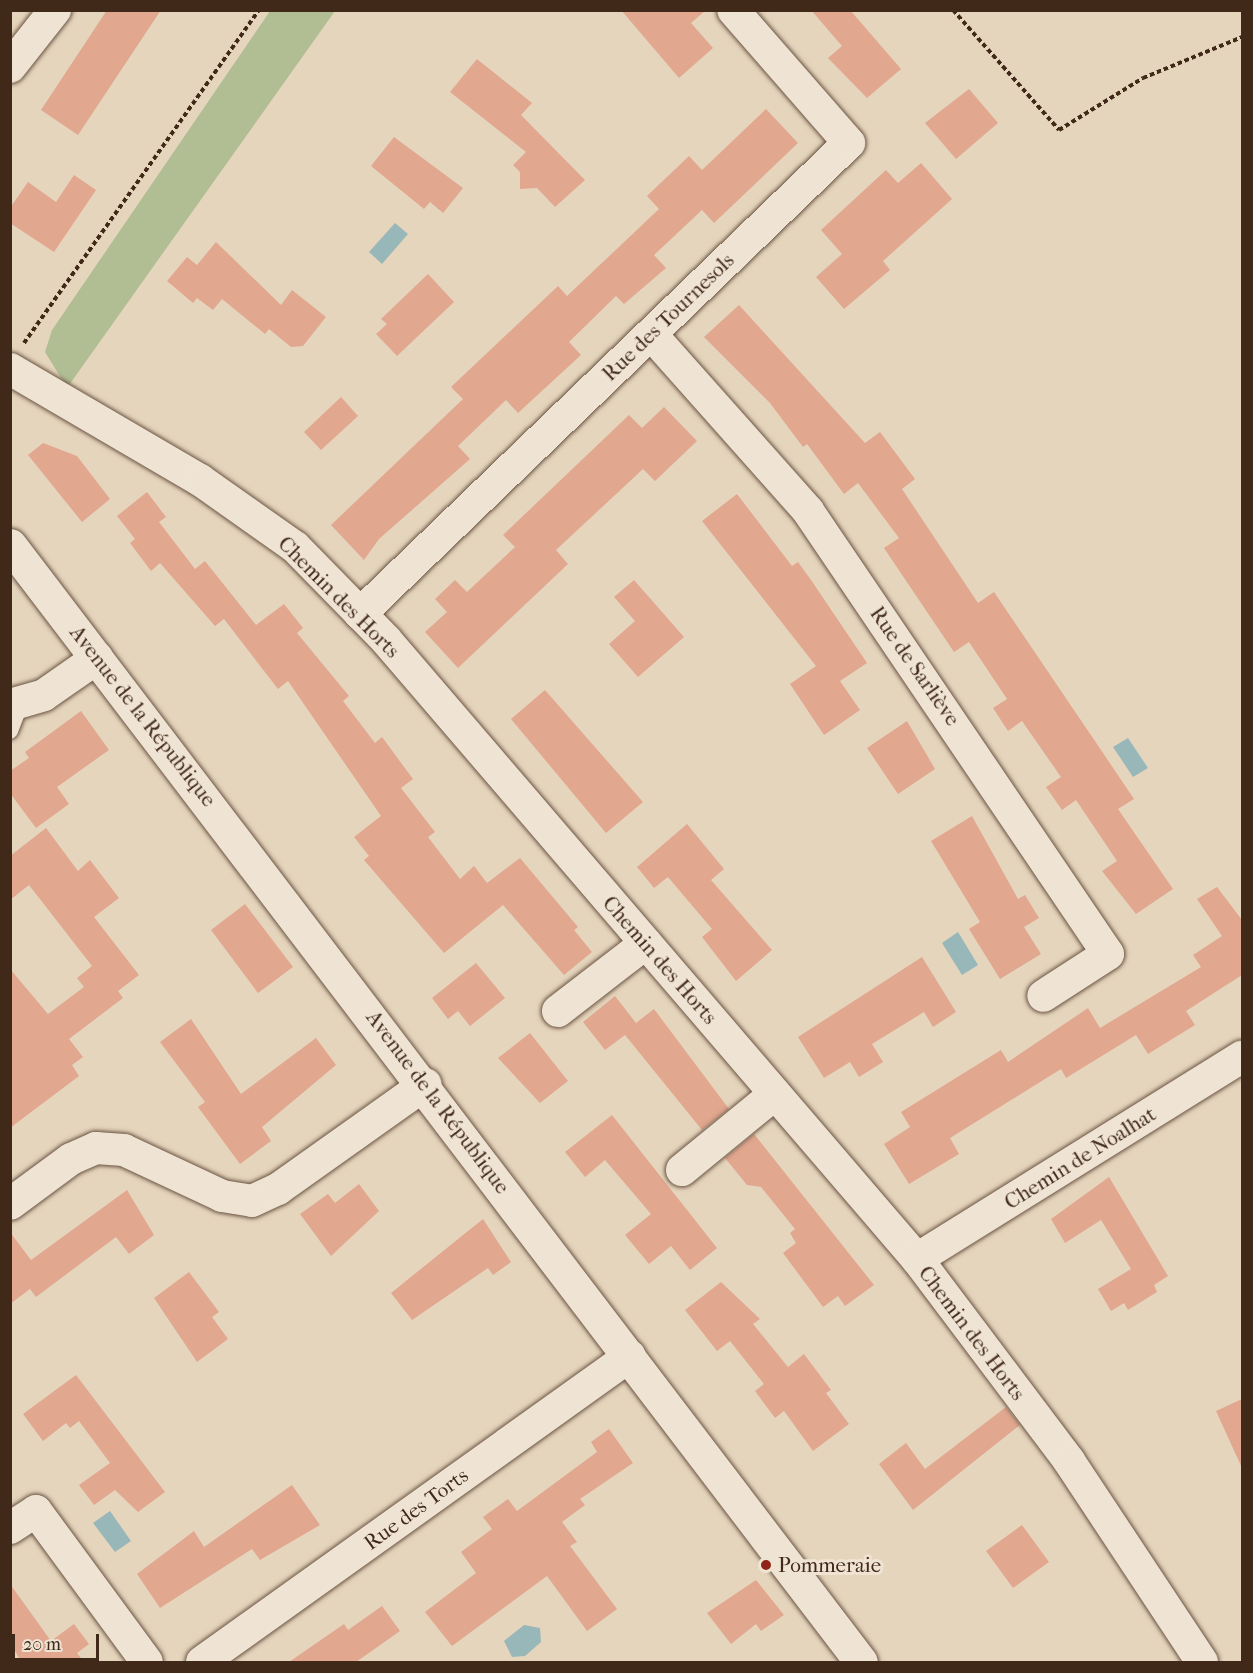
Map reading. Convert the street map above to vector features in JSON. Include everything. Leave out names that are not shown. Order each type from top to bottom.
[{"type":"street","points":[[10,67],[55,10]]},
{"type":"street","name":"Rue des Tournesols","points":[[360,614],[849,143],[733,10]]},
{"type":"street","name":"Rue de Sarliève","points":[[651,334],[808,511],[1108,954],[1043,996]]},
{"type":"street","name":"Chemin des Horts","points":[[14,359],[200,480],[295,547],[360,614],[917,1259],[1069,1461],[1202,1662]]},
{"type":"street","name":"Avenue de la République","points":[[10,545],[426,1084],[861,1662]]},
{"type":"street","points":[[16,703],[44,695],[97,658]]},
{"type":"street","points":[[558,1011],[646,943]]},
{"type":"street","name":"Chemin de Noalhat","points":[[917,1259],[1242,1057]]},
{"type":"street","points":[[10,1204],[70,1159],[96,1148],[124,1150],[222,1196],[252,1201],[278,1190],[426,1084]]},
{"type":"street","points":[[682,1170],[775,1095]]},
{"type":"street","name":"Rue des Torts","points":[[210,1660],[630,1356]]},
{"type":"street","points":[[10,1528],[36,1511],[147,1662]]},
{"type":"lane","points":[[10,731],[16,703]]},
{"type":"path","points":[[14,359],[49,315],[259,10]]},
{"type":"path","points":[[952,10],[1059,130],[1143,78],[1242,37]]},
{"type":"green space","points":[[270,11],[335,11],[67,388],[45,352],[52,330]]},
{"type":"water","points":[[395,223],[408,234],[382,264],[369,252]]},
{"type":"water","points":[[1128,738],[1148,768],[1133,777],[1113,747]]},
{"type":"water","points":[[958,932],[978,965],[962,975],[942,943]]},
{"type":"water","points":[[110,1511],[131,1541],[115,1552],[93,1523]]},
{"type":"water","points":[[524,1625],[540,1628],[541,1642],[525,1656],[512,1657],[504,1641]]},
{"type":"building","points":[[107,10],[161,10],[78,135],[41,110]]},
{"type":"building","points":[[621,10],[706,10],[691,23],[713,48],[679,78]]},
{"type":"building","points":[[811,10],[850,10],[901,69],[867,98],[828,58],[842,46]]},
{"type":"building","points":[[477,59],[532,103],[521,115],[585,180],[555,207],[537,188],[520,189],[520,172],[513,165],[526,152],[450,92]]},
{"type":"building","points":[[969,89],[998,123],[956,159],[925,123]]},
{"type":"building","points":[[766,109],[798,143],[714,223],[702,210],[654,255],[666,268],[624,304],[616,296],[569,342],[581,355],[518,413],[506,400],[458,446],[470,459],[379,539],[364,560],[331,525],[463,399],[451,387],[558,286],[567,296],[659,209],[647,196],[689,156],[702,170]]},
{"type":"building","points":[[394,137],[463,188],[443,213],[430,202],[424,209],[371,166]]},
{"type":"building","points":[[921,163],[952,199],[883,261],[890,270],[844,309],[816,277],[842,254],[821,230],[886,170],[898,183]]},
{"type":"building","points":[[74,175],[96,190],[54,252],[10,223],[10,208],[28,182],[56,202]]},
{"type":"building","points":[[216,242],[281,305],[292,290],[326,317],[303,346],[291,347],[269,329],[265,334],[222,299],[213,310],[197,298],[193,303],[167,281],[187,257],[197,265]]},
{"type":"building","points":[[428,274],[454,302],[397,356],[376,334],[387,324],[381,319]]},
{"type":"building","points":[[739,305],[865,443],[880,432],[915,479],[902,489],[978,603],[994,592],[1134,799],[1118,809],[1173,889],[1136,914],[1102,871],[1117,861],[1076,800],[1062,810],[1046,787],[1061,777],[1022,721],[1008,731],[993,708],[1007,699],[969,642],[954,652],[884,548],[899,538],[858,483],[844,494],[807,444],[803,447],[770,403],[704,337]]},
{"type":"building","points":[[341,397],[358,416],[321,450],[304,432]]},
{"type":"building","points":[[664,407],[697,441],[655,481],[643,469],[556,550],[568,564],[458,668],[425,632],[447,612],[435,599],[455,580],[467,592],[515,547],[503,535],[629,415],[642,428]]},
{"type":"building","points":[[43,443],[77,456],[110,499],[82,522],[28,455]]},
{"type":"building","points":[[147,492],[166,517],[159,522],[195,569],[205,561],[256,625],[284,604],[303,628],[297,633],[349,696],[343,701],[375,743],[382,737],[413,779],[401,788],[435,832],[428,837],[460,879],[474,866],[487,883],[520,858],[578,927],[574,930],[592,952],[564,975],[503,905],[444,953],[364,860],[369,856],[354,837],[381,816],[288,681],[278,689],[224,619],[215,626],[160,563],[151,571],[130,543],[135,539],[117,516]]},
{"type":"building","points":[[737,494],[792,566],[798,562],[867,663],[840,681],[860,710],[824,735],[790,684],[816,666],[702,521]]},
{"type":"building","points":[[634,580],[684,637],[638,677],[609,644],[635,621],[614,597]]},
{"type":"building","points":[[545,690],[643,802],[606,833],[511,719]]},
{"type":"building","points":[[81,711],[109,750],[57,787],[69,804],[36,828],[10,793],[10,771],[29,758],[25,752]]},
{"type":"building","points":[[907,721],[935,769],[898,794],[867,748]]},
{"type":"building","points":[[972,816],[1018,899],[1025,895],[1039,918],[1024,927],[1041,954],[1000,979],[969,929],[980,922],[931,841]]},
{"type":"building","points":[[687,824],[724,869],[711,880],[772,950],[736,981],[702,937],[712,929],[668,877],[654,888],[637,867]]},
{"type":"building","points":[[46,828],[78,871],[90,860],[119,898],[94,917],[139,975],[118,991],[123,998],[69,1039],[83,1057],[72,1065],[79,1076],[10,1128],[10,969],[48,1014],[84,987],[77,978],[92,966],[29,885],[10,900],[10,856]]},
{"type":"building","points":[[1217,887],[1242,920],[1242,975],[1186,1011],[1195,1025],[1148,1054],[1136,1035],[1066,1078],[1061,1069],[950,1138],[959,1154],[909,1184],[884,1144],[910,1127],[901,1112],[1001,1050],[1008,1062],[1088,1008],[1100,1028],[1201,967],[1193,955],[1222,936],[1197,899]]},
{"type":"building","points":[[245,904],[293,967],[258,993],[211,930]]},
{"type":"building","points":[[922,957],[956,1012],[933,1027],[924,1012],[872,1044],[883,1062],[859,1077],[850,1062],[824,1078],[798,1037]]},
{"type":"building","points":[[476,963],[505,998],[470,1026],[458,1011],[448,1019],[432,998]]},
{"type":"building","points":[[615,996],[636,1023],[654,1009],[729,1109],[702,1130],[625,1035],[605,1050],[583,1022]]},
{"type":"building","points":[[191,1019],[241,1094],[316,1038],[336,1065],[262,1127],[271,1141],[240,1164],[198,1107],[205,1102],[160,1042]]},
{"type":"building","points":[[530,1033],[568,1081],[540,1103],[498,1058]]},
{"type":"building","points":[[612,1115],[717,1248],[690,1270],[671,1246],[649,1264],[625,1235],[651,1214],[605,1160],[585,1177],[565,1152]]},
{"type":"building","points":[[754,1134],[874,1285],[845,1306],[838,1296],[823,1307],[783,1253],[796,1243],[790,1233],[795,1229],[761,1187],[747,1185],[725,1158]]},
{"type":"building","points":[[1109,1177],[1168,1276],[1154,1285],[1157,1292],[1128,1310],[1124,1303],[1111,1311],[1098,1289],[1131,1269],[1101,1220],[1065,1243],[1051,1219]]},
{"type":"building","points":[[359,1184],[379,1211],[331,1256],[300,1214],[328,1194],[335,1203]]},
{"type":"building","points":[[127,1190],[154,1235],[129,1254],[116,1237],[36,1297],[30,1289],[10,1304],[10,1232],[31,1260]]},
{"type":"building","points":[[483,1219],[511,1262],[493,1275],[488,1268],[412,1320],[391,1293]]},
{"type":"building","points":[[189,1272],[219,1312],[212,1317],[228,1339],[197,1362],[154,1298]]},
{"type":"building","points":[[721,1282],[760,1319],[753,1324],[788,1367],[804,1354],[831,1390],[826,1393],[849,1424],[813,1451],[784,1411],[775,1418],[755,1391],[764,1384],[730,1341],[717,1351],[685,1310]]},
{"type":"building","points":[[76,1375],[165,1492],[138,1512],[115,1490],[94,1505],[79,1485],[110,1463],[79,1421],[70,1428],[66,1423],[43,1441],[23,1414]]},
{"type":"building","points":[[1242,1399],[1242,1468],[1216,1411]]},
{"type":"building","points":[[1006,1407],[1020,1425],[913,1510],[879,1464],[906,1443],[925,1469]]},
{"type":"building","points":[[609,1429],[633,1463],[580,1499],[585,1505],[562,1522],[577,1542],[570,1546],[617,1609],[587,1631],[547,1576],[452,1646],[425,1612],[476,1573],[461,1552],[492,1529],[483,1517],[508,1499],[517,1511],[597,1452],[591,1442]]},
{"type":"building","points":[[292,1485],[320,1525],[260,1560],[252,1549],[160,1608],[137,1574],[194,1531],[204,1547]]},
{"type":"building","points":[[1022,1525],[1049,1562],[1013,1588],[986,1551]]},
{"type":"building","points":[[756,1580],[784,1615],[761,1631],[756,1624],[731,1644],[707,1613]]},
{"type":"building","points":[[10,1584],[51,1641],[74,1624],[89,1644],[77,1653],[84,1662],[21,1662],[10,1641]]},
{"type":"building","points":[[382,1606],[400,1631],[356,1662],[289,1662],[344,1624],[348,1630]]},
{"type":"place","name":"Pommeraie","points":[[766,1565]]}]
